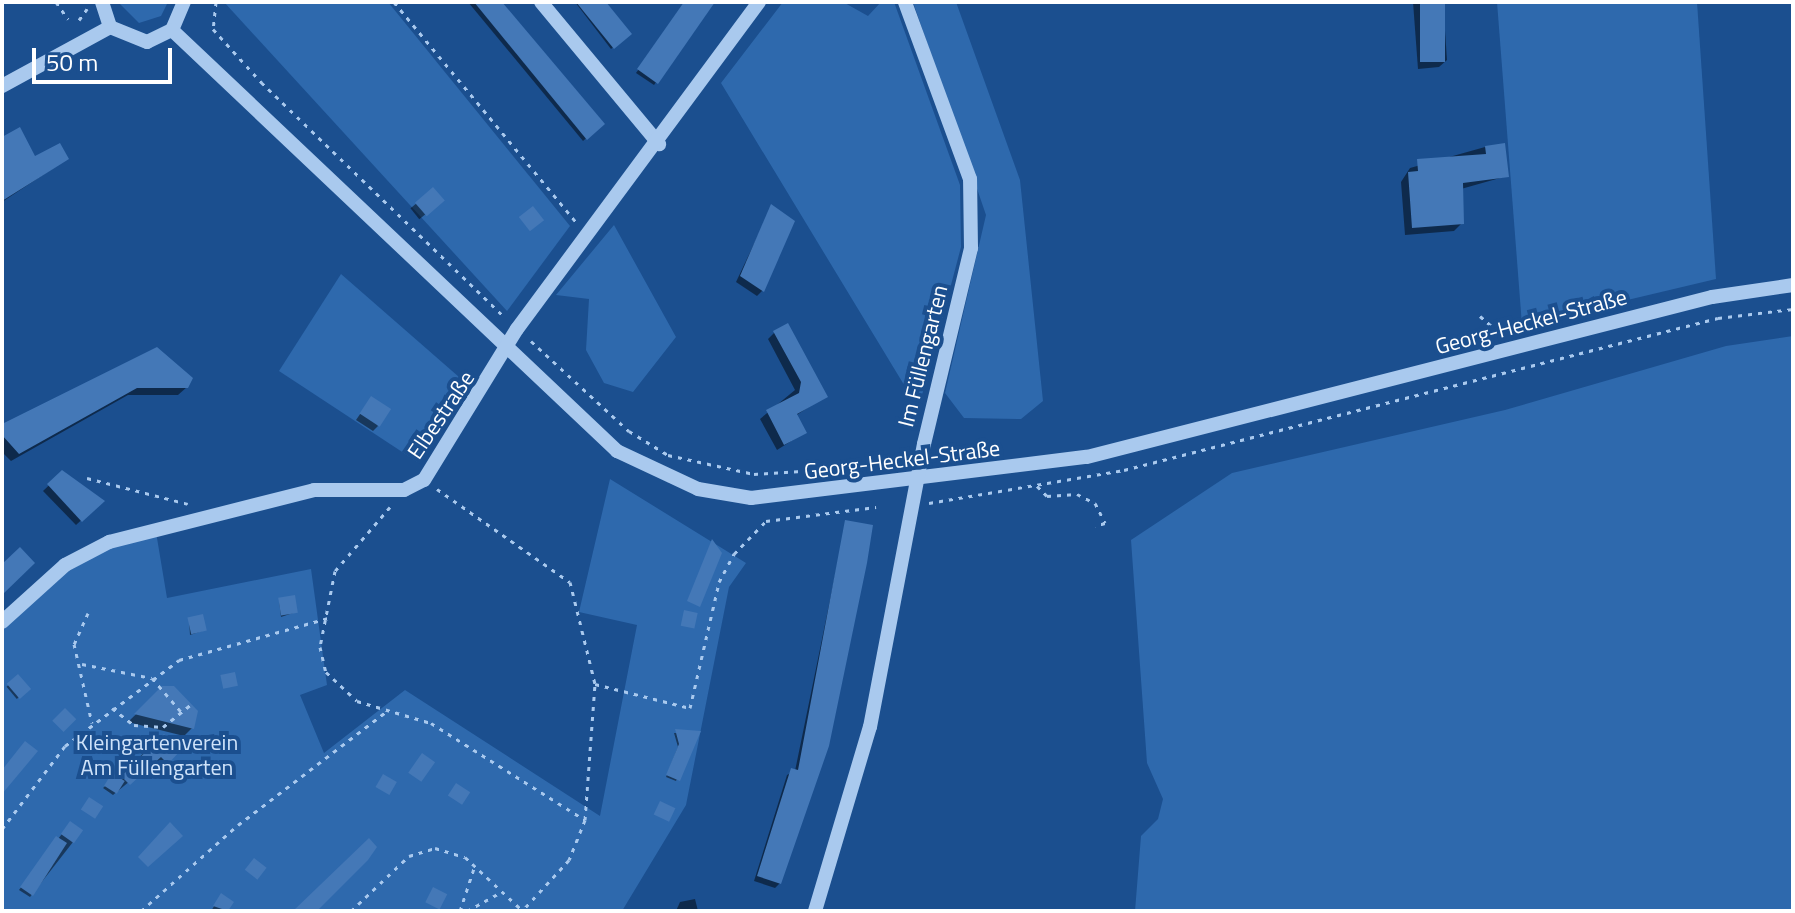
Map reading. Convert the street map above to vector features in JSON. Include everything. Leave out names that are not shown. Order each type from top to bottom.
[{"type":"street","points":[[102,2],[110,27]]},
{"type":"street","points":[[110,27],[147,42],[172,30],[184,2]]},
{"type":"street","points":[[541,2],[659,144]]},
{"type":"street","name":"Elbestraße","points":[[2,622],[77,557],[206,513],[314,490],[404,490],[424,480],[508,354],[517,329],[659,144],[759,2]]},
{"type":"street","name":"Im Füllengarten","points":[[815,911],[870,727],[974,212],[970,179],[905,2]]},
{"type":"street","points":[[2,86],[110,27]]},
{"type":"street","name":"Georg-Heckel-Straße","points":[[172,30],[508,354],[617,451],[698,489],[751,498],[920,481],[1087,457],[1712,297],[1793,285]]},
{"type":"path","points":[[56,2],[68,19]]},
{"type":"path","points":[[79,20],[90,2]]},
{"type":"path","points":[[216,2],[213,29],[261,82],[517,329],[629,431],[668,455],[754,474],[845,463],[871,471]]},
{"type":"path","points":[[394,2],[587,235]]},
{"type":"path","points":[[929,503],[1124,470],[1718,318],[1793,309]]},
{"type":"path","points":[[1480,316],[1495,329],[1561,314]]},
{"type":"path","points":[[87,478],[206,513]]},
{"type":"path","points":[[351,911],[421,851],[450,850],[475,865],[523,910],[569,860],[585,820],[595,684],[570,582],[424,480],[381,514],[335,571],[320,647],[326,672],[357,701],[431,723],[585,820]]},
{"type":"path","points":[[1037,486],[1047,496],[1077,494],[1095,503],[1105,523],[1095,526]]},
{"type":"path","points":[[595,684],[690,708],[719,582],[734,554],[766,521],[876,507]]},
{"type":"path","points":[[88,613],[74,644],[82,664],[92,723]]},
{"type":"path","points":[[2,829],[51,761],[92,723],[152,678],[204,649],[328,618]]},
{"type":"path","points":[[82,664],[152,678],[183,714]]},
{"type":"path","points":[[112,708],[147,727],[183,714],[190,705]]},
{"type":"path","points":[[141,911],[238,825],[387,711]]},
{"type":"path","points":[[460,911],[475,865]]},
{"type":"path","points":[[467,911],[501,892]]},
{"type":"green space","points":[[118,2],[168,2],[161,16],[139,23]]},
{"type":"green space","points":[[224,2],[388,2],[570,226],[507,311]]},
{"type":"green space","points":[[783,2],[843,2],[868,16],[881,2],[894,2],[960,185],[961,247],[922,395],[912,398],[721,83]]},
{"type":"green space","points":[[913,2],[956,2],[1020,180],[1043,401],[1021,419],[964,418],[945,393],[986,215]]},
{"type":"green space","points":[[1497,2],[1697,2],[1716,279],[1522,325]]},
{"type":"green space","points":[[614,225],[676,337],[633,392],[604,383],[586,350],[589,299],[556,295]]},
{"type":"green space","points":[[341,274],[467,384],[419,463],[279,371]]},
{"type":"green space","points":[[1793,336],[1793,911],[1135,911],[1141,836],[1158,819],[1163,799],[1147,763],[1131,540],[1232,473],[1505,410],[1726,346]]},
{"type":"green space","name":"Kleingartenverein Am Füllengarten","points":[[610,479],[746,563],[729,587],[686,805],[622,911],[2,911],[2,631],[60,576],[109,548],[156,532],[167,598],[311,569],[327,685],[300,695],[324,753],[405,690],[600,816],[637,625],[579,612]]},
{"type":"building","points":[[474,2],[502,2],[605,124],[587,140]]},
{"type":"building","points":[[576,2],[606,2],[632,34],[614,49]]},
{"type":"building","points":[[684,2],[715,2],[658,84],[637,69]]},
{"type":"building","points":[[1420,2],[1445,2],[1445,62],[1420,62]]},
{"type":"building","points":[[20,127],[35,156],[60,143],[69,159],[2,201],[2,137]]},
{"type":"building","points":[[1505,143],[1509,177],[1463,183],[1464,224],[1412,228],[1408,172],[1418,171],[1417,159],[1486,154],[1485,146]]},
{"type":"building","points":[[433,187],[445,201],[427,216],[415,203]]},
{"type":"building","points":[[771,204],[795,221],[764,292],[740,276]]},
{"type":"building","points":[[533,206],[544,220],[530,231],[519,217]]},
{"type":"building","points":[[788,323],[828,397],[797,414],[807,433],[784,445],[766,410],[799,393],[801,382],[773,331]]},
{"type":"building","points":[[157,347],[193,378],[188,388],[137,388],[19,454],[2,435],[2,424]]},
{"type":"building","points":[[371,396],[391,409],[380,427],[360,414]]},
{"type":"building","points":[[62,470],[105,501],[82,522],[47,484]]},
{"type":"building","points":[[845,520],[873,525],[867,563],[829,746],[781,884],[757,876],[791,768],[798,770]]},
{"type":"building","points":[[712,539],[722,553],[700,607],[687,601]]},
{"type":"building","points":[[20,547],[35,563],[2,595],[2,564]]},
{"type":"building","points":[[295,595],[298,613],[281,615],[278,598]]},
{"type":"building","points":[[684,610],[698,613],[694,629],[681,626]]},
{"type":"building","points":[[203,614],[207,631],[191,634],[187,618]]},
{"type":"building","points":[[235,672],[238,686],[223,689],[220,675]]},
{"type":"building","points":[[18,674],[31,689],[20,699],[7,684]]},
{"type":"building","points":[[162,686],[174,686],[198,711],[194,729],[134,714]]},
{"type":"building","points":[[65,708],[76,719],[64,732],[52,721]]},
{"type":"building","points":[[675,729],[701,731],[680,781],[666,775],[679,744]]},
{"type":"building","points":[[164,734],[181,750],[168,764],[161,757],[130,785],[121,776]]},
{"type":"building","points":[[25,741],[38,751],[2,794],[2,770]]},
{"type":"building","points":[[422,753],[435,762],[421,782],[408,773]]},
{"type":"building","points":[[112,773],[125,781],[117,794],[104,786]]},
{"type":"building","points":[[383,774],[397,782],[389,795],[376,787]]},
{"type":"building","points":[[456,783],[470,792],[462,805],[448,796]]},
{"type":"building","points":[[89,797],[103,806],[95,819],[81,810]]},
{"type":"building","points":[[660,801],[675,808],[669,822],[654,815]]},
{"type":"building","points":[[70,821],[83,830],[74,843],[61,834]]},
{"type":"building","points":[[170,822],[183,836],[148,867],[138,857]]},
{"type":"building","points":[[56,836],[67,843],[33,896],[20,887]]},
{"type":"building","points":[[369,838],[377,847],[368,860],[317,911],[293,911]]},
{"type":"building","points":[[254,858],[267,868],[257,880],[245,870]]},
{"type":"building","points":[[433,887],[447,894],[440,909],[425,902]]},
{"type":"building","points":[[221,893],[234,902],[228,911],[213,906]]}]
